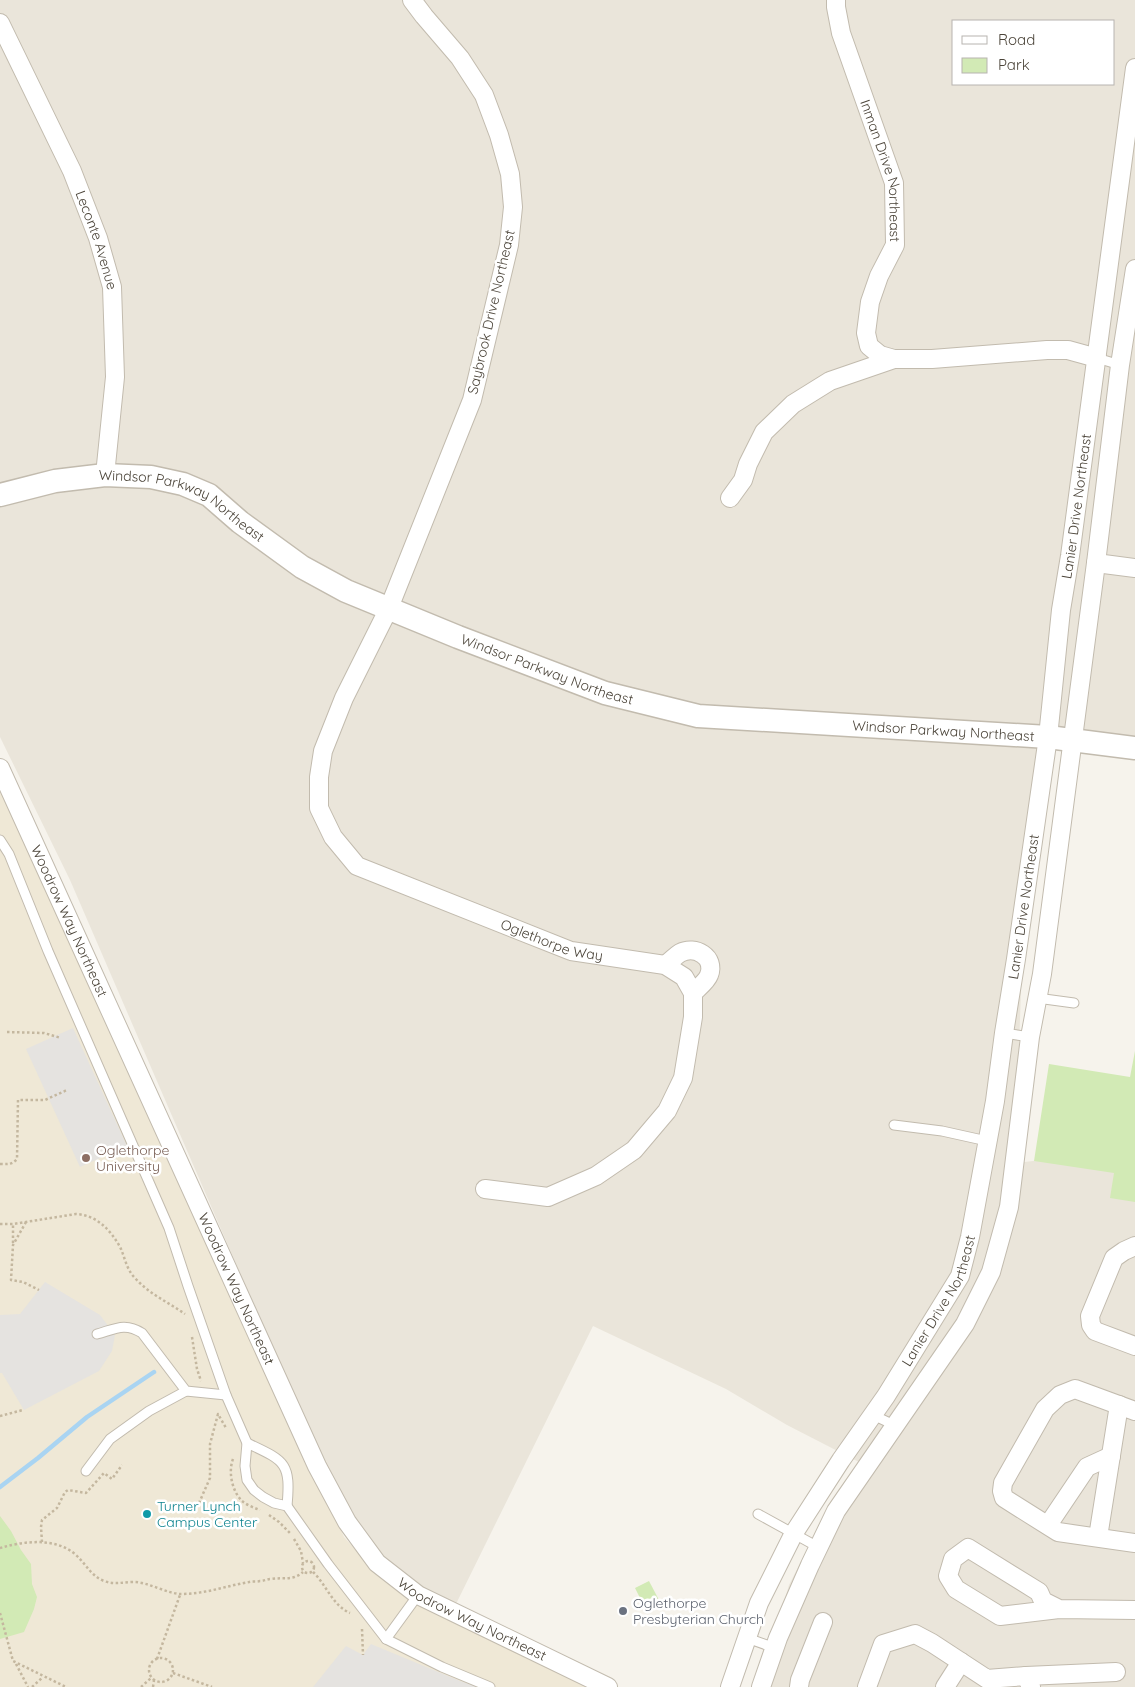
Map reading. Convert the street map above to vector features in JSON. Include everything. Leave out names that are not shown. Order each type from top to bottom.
[{"type":"street","name":"Saybrook Drive Northeast","points":[[389,608],[472,400],[509,245],[513,207],[510,174],[499,135],[484,95],[460,58],[412,0]]},
{"type":"street","name":"Inman Drive Northeast","points":[[836,0],[841,33],[894,183],[894,245],[870,302],[866,333],[869,346],[880,355],[894,359],[932,359],[1047,350],[1068,350],[1097,358]]},
{"type":"street","name":"Leconte Avenue","points":[[0,23],[72,171],[98,238],[112,287],[115,377],[105,475]]},
{"type":"street","name":"Lanier Drive Northeast","points":[[730,1687],[759,1603],[794,1533],[841,1460],[873,1415],[960,1276],[970,1237],[995,1101],[1048,737],[1061,610],[1131,124],[1135,68]]},
{"type":"street","name":"Lanier Drive Northeast","points":[[761,1687],[775,1648],[818,1547],[836,1511],[965,1324],[991,1272],[1009,1207],[1030,1037],[1042,974],[1120,365],[1135,269]]},
{"type":"street","points":[[730,498],[742,480],[764,432],[793,404],[830,382],[894,359]]},
{"type":"street","name":"Windsor Parkway Northeast","points":[[0,495],[55,482],[105,475],[152,477],[183,484],[209,495],[240,522],[302,567],[346,591],[605,694],[698,716],[1048,737],[1135,748]]},
{"type":"street","points":[[1096,563],[1135,568]]},
{"type":"street","name":"Oglethorpe Way","points":[[389,608],[344,698],[323,751],[319,778],[319,808],[333,837],[357,866],[571,951],[665,966],[684,977],[694,993]]},
{"type":"street","name":"Woodrow Way Northeast","points":[[0,768],[318,1466],[347,1522],[376,1563],[418,1595],[608,1687]]},
{"type":"street","points":[[485,1189],[548,1197],[596,1176],[634,1150],[667,1111],[683,1078],[693,1017],[694,993],[709,976],[711,966],[707,957],[699,951],[691,950],[680,953],[665,966]]},
{"type":"street","points":[[1135,1246],[1114,1258],[1090,1316],[1091,1325],[1095,1331],[1135,1346]]},
{"type":"street","points":[[1098,1537],[1111,1456],[1127,1408],[1074,1389],[1060,1395],[1044,1410],[1003,1484],[1004,1498],[1058,1532],[1135,1543]]},
{"type":"street","points":[[1048,1525],[1087,1467],[1111,1456]]},
{"type":"street","points":[[1059,1609],[1043,1601],[1039,1592],[968,1548],[952,1559],[948,1576],[956,1589],[1000,1616],[1059,1609],[1135,1610]]},
{"type":"street","points":[[799,1687],[823,1622]]},
{"type":"street","points":[[867,1687],[883,1644],[915,1634],[987,1679],[1029,1682],[1116,1672]]},
{"type":"street","points":[[945,1687],[962,1662]]},
{"type":"lane","points":[[1097,358],[1120,365]]},
{"type":"lane","points":[[0,840],[8,854],[48,951],[169,1228],[226,1395],[247,1443],[244,1466],[247,1480],[262,1497],[274,1503],[287,1506],[328,1564],[386,1639],[442,1667],[490,1687]]},
{"type":"lane","points":[[1037,998],[1074,1003]]},
{"type":"lane","points":[[1004,1033],[1030,1037]]},
{"type":"lane","points":[[894,1125],[942,1131],[988,1141]]},
{"type":"lane","points":[[97,1334],[120,1327],[132,1327],[142,1333],[186,1391]]},
{"type":"lane","points":[[86,1471],[110,1439],[149,1411],[186,1391],[226,1395]]},
{"type":"lane","points":[[873,1415],[894,1425]]},
{"type":"lane","points":[[247,1443],[272,1454],[282,1462],[287,1472],[289,1489],[287,1506]]},
{"type":"lane","points":[[758,1514],[818,1547]]},
{"type":"lane","points":[[386,1639],[418,1595]]},
{"type":"lane","points":[[747,1638],[775,1648]]},
{"type":"path","points":[[7,1032],[44,1033],[61,1038]]},
{"type":"path","points":[[0,1164],[11,1164],[17,1159],[18,1100],[45,1100],[68,1090]]},
{"type":"path","points":[[0,1224],[13,1224],[76,1214],[84,1214],[94,1219],[105,1227],[120,1247],[127,1267],[134,1277],[160,1299],[187,1315],[188,1320]]},
{"type":"path","points":[[13,1244],[26,1222]]},
{"type":"path","points":[[13,1224],[11,1280],[23,1282],[39,1290]]},
{"type":"path","points":[[191,1334],[197,1368],[203,1385]]},
{"type":"path","points":[[0,1416],[23,1410]]},
{"type":"path","points":[[42,1542],[40,1534],[42,1520],[57,1508],[65,1492],[68,1490],[86,1493],[104,1473],[112,1479],[122,1465]]},
{"type":"path","points":[[0,1548],[18,1543],[42,1542],[56,1545],[66,1548],[76,1555],[98,1578],[105,1581],[117,1584],[135,1582],[180,1595],[214,1590],[251,1581],[258,1582],[272,1578],[292,1578],[303,1572],[309,1574],[312,1572]]},
{"type":"path","points":[[303,1572],[302,1564],[307,1561],[313,1563],[312,1572]]},
{"type":"path","points":[[312,1572],[334,1601],[355,1618]]},
{"type":"path","points":[[153,1687],[150,1667],[157,1658],[180,1595]]},
{"type":"path","points":[[0,1613],[9,1652],[28,1687]]},
{"type":"path","points":[[361,1626],[364,1655]]},
{"type":"path","points":[[153,1679],[162,1682],[166,1681],[170,1679],[173,1673],[173,1668],[169,1661],[165,1658],[157,1658]]},
{"type":"path","points":[[16,1664],[66,1687]]},
{"type":"path","points":[[173,1673],[212,1687]]},
{"type":"path","points":[[32,1687],[43,1677]]},
{"type":"path","points":[[141,1687],[153,1679]]},
{"type":"shaded area","points":[[0,0],[1135,0],[1135,750],[1057,739],[1022,962],[1015,1163],[1135,1149],[1135,1687],[759,1687],[789,1585],[837,1492],[859,1462],[787,1425],[726,1389],[593,1326],[454,1608],[358,1546],[70,880],[0,737]]},
{"type":"shaded area","name":"Oglethorpe University","points":[[0,780],[344,1537],[364,1559],[389,1581],[430,1611],[587,1687],[0,1687]]},
{"type":"shaded area","points":[[73,1028],[127,1146],[80,1167],[26,1049]]},
{"type":"shaded area","points":[[45,1282],[100,1315],[115,1335],[112,1351],[99,1371],[24,1410],[2,1373],[0,1373],[0,1315],[20,1314]]},
{"type":"shaded area","points":[[371,1644],[477,1687],[313,1687],[346,1646],[363,1655]]},
{"type":"green space","points":[[1135,1051],[1135,1202],[1110,1198],[1114,1173],[1034,1161],[1049,1064],[1130,1077]]},
{"type":"green space","points":[[0,1516],[31,1564],[32,1584],[37,1597],[24,1632],[0,1639]]},
{"type":"green space","points":[[649,1581],[659,1600],[645,1608],[635,1588]]},
{"type":"waterway","points":[[0,1487],[87,1417],[154,1372]]},
{"type":"place","name":"Oglethorpe University","points":[[86,1158]]},
{"type":"place","name":"Turner Lynch Campus Center","points":[[147,1514]]},
{"type":"place","name":"Oglethorpe Presbyterian Church","points":[[623,1611]]}]
